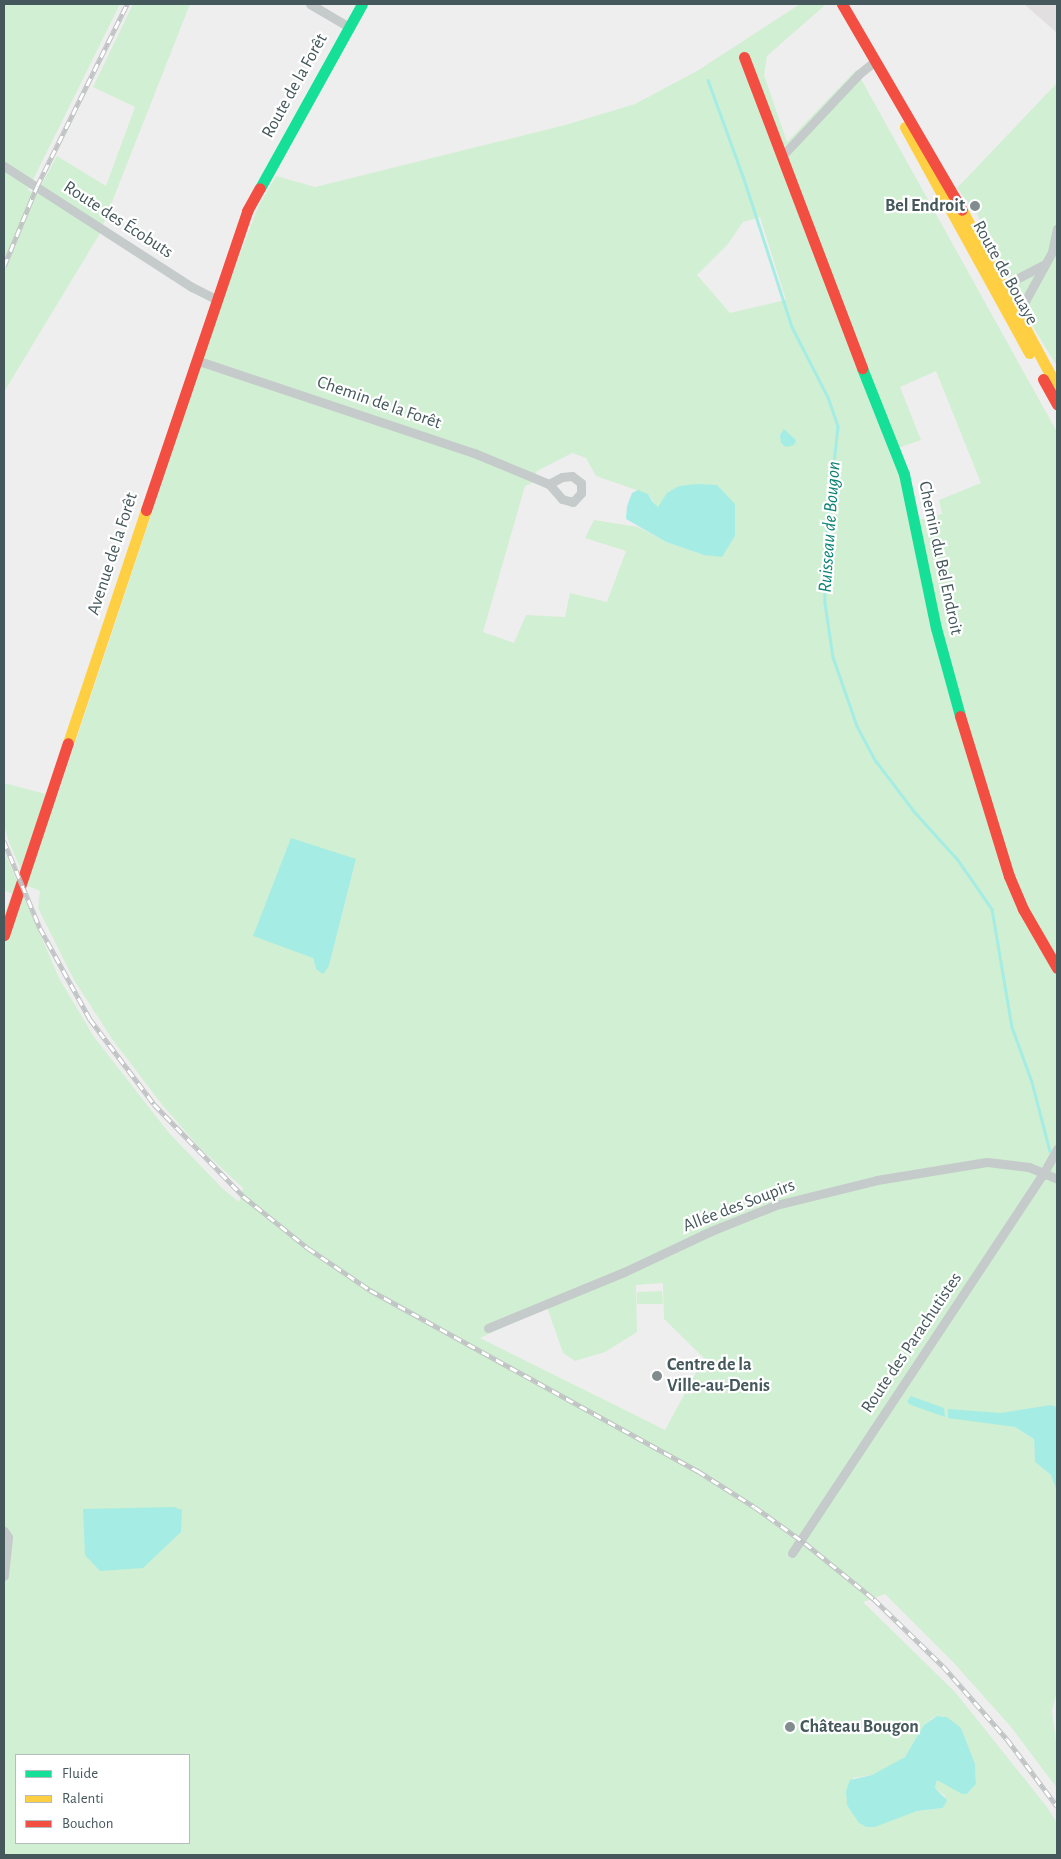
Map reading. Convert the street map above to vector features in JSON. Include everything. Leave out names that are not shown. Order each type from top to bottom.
[{"type":"street","points":[[310,4],[349,27]]},
{"type":"street","name":"Route de la Forêt","points":[[260,186],[362,4]]},
{"type":"street","name":"Route de Bouaye","points":[[842,4],[938,189],[998,290],[1057,404]]},
{"type":"street","name":"Chemin du Bel Endroit","points":[[744,57],[836,304],[904,474],[936,628],[960,718],[1009,876],[1024,909],[1057,968]]},
{"type":"street","points":[[782,156],[872,59]]},
{"type":"street","name":"Route des Écobuts","points":[[4,166],[192,287],[216,298]]},
{"type":"street","name":"Avenue de la Forêt","points":[[4,935],[216,298],[247,211],[260,186]]},
{"type":"street","points":[[1016,309],[1024,303],[1052,252],[1057,229]]},
{"type":"street","points":[[998,290],[1045,264]]},
{"type":"street","name":"Route de Bouaye","points":[[998,290],[1016,309],[1057,387]]},
{"type":"street","name":"Chemin de la Forêt","points":[[196,360],[474,453],[548,484]]},
{"type":"street","name":"Route des Parachutistes","points":[[792,1553],[1044,1172],[1057,1149]]},
{"type":"street","name":"Allée des Soupirs","points":[[488,1328],[624,1272],[711,1231],[776,1205],[876,1180],[986,1162],[1011,1163],[1044,1172],[1057,1179]]},
{"type":"street","points":[[4,1531],[8,1536],[4,1576]]},
{"type":"shaded area","points":[[1024,4],[1057,4],[1057,33]]},
{"type":"green space","points":[[4,4],[120,4],[28,190],[36,195],[57,156],[106,186],[135,107],[93,87],[133,4],[190,4],[99,235],[4,392]]},
{"type":"green space","points":[[800,4],[822,4],[824,6],[767,56],[764,75],[787,142],[856,70],[1057,432],[1057,1407],[1051,1405],[998,1424],[1015,1427],[1034,1439],[1035,1462],[1051,1475],[1057,1492],[1057,1690],[1052,1711],[1057,1749],[1057,1788],[1011,1727],[954,1663],[885,1594],[863,1602],[956,1693],[1047,1807],[1057,1823],[1057,1855],[4,1855],[4,915],[12,894],[4,890],[4,851],[59,978],[94,1037],[169,1133],[223,1189],[239,1202],[243,1188],[201,1149],[163,1106],[112,1039],[74,980],[38,908],[40,891],[28,886],[9,842],[4,825],[4,783],[57,797],[225,294],[258,207],[276,176],[315,187],[565,125],[635,104],[697,71]],"holes":[[[760,217],[786,300],[730,313],[697,275],[728,244],[743,222]],[[936,371],[981,483],[939,500],[942,514],[909,522],[902,483],[889,451],[921,440],[900,387]],[[572,453],[586,458],[596,476],[648,494],[658,508],[679,486],[717,485],[704,555],[666,542],[638,527],[594,520],[585,538],[626,551],[607,602],[570,593],[565,617],[526,615],[514,643],[483,632],[525,486],[532,483],[537,471]],[[356,859],[329,966],[316,969],[313,958]],[[663,1283],[664,1319],[704,1358],[665,1430],[480,1338],[547,1307],[563,1353],[575,1361],[605,1352],[637,1332],[636,1285]],[[944,1716],[975,1764],[976,1783],[967,1794],[962,1794],[941,1780],[937,1780],[935,1788],[945,1796],[943,1808],[917,1811],[866,1827],[859,1823],[853,1778],[872,1775],[897,1763],[909,1753],[924,1725],[934,1717]]]},
{"type":"green space","points":[[1057,83],[1057,366],[1031,324],[977,214],[957,188]]},
{"type":"green space","points":[[662,1291],[663,1304],[637,1304],[637,1292]]},
{"type":"water","points":[[784,429],[796,440],[794,445],[786,447],[781,443],[780,435]]},
{"type":"water","points":[[697,484],[717,485],[735,504],[735,536],[722,557],[704,555],[666,542],[626,519],[627,506],[632,493],[638,490],[648,494],[658,507],[667,493],[679,486]]},
{"type":"water","points":[[291,838],[356,859],[329,966],[323,974],[316,969],[313,958],[253,936]]},
{"type":"water","points":[[911,1396],[944,1408],[945,1417],[911,1405],[907,1402]]},
{"type":"water","points":[[1051,1405],[1057,1407],[1057,1492],[1051,1475],[1035,1462],[1034,1439],[1015,1427],[948,1418],[948,1409],[1001,1413]]},
{"type":"water","points":[[174,1507],[182,1510],[181,1532],[143,1568],[100,1571],[85,1555],[83,1509]]},
{"type":"water","points":[[937,1716],[947,1717],[961,1728],[975,1764],[976,1784],[967,1794],[962,1794],[937,1780],[935,1788],[947,1800],[943,1808],[917,1811],[875,1827],[866,1827],[859,1823],[847,1805],[846,1791],[850,1780],[872,1775],[905,1757],[924,1725]]},
{"type":"waterway","name":"Ruisseau de Bougon","points":[[708,80],[743,176],[792,327],[828,397],[838,426],[824,557],[825,603],[833,657],[857,726],[876,761],[913,810],[958,860],[992,909],[1012,1027],[1032,1082],[1050,1151]]},
{"type":"railway","points":[[4,266],[37,186],[127,4]]},
{"type":"railway","points":[[4,841],[40,928],[90,1019],[154,1104],[243,1196],[308,1248],[370,1290],[698,1471],[755,1507],[805,1543],[874,1599],[943,1666],[1007,1739],[1057,1806]]},
{"type":"traffic: fast","points":[[260,188],[362,4]]},
{"type":"traffic: fast","points":[[862,368],[904,474],[936,628],[960,716]]},
{"type":"traffic: slow","points":[[905,127],[1029,353]]},
{"type":"traffic: slow","points":[[962,210],[1057,387]]},
{"type":"traffic: slow","points":[[68,743],[146,510]]},
{"type":"traffic: jam","points":[[842,4],[962,210]]},
{"type":"traffic: jam","points":[[744,57],[862,368]]},
{"type":"traffic: jam","points":[[146,510],[247,211],[260,188]]},
{"type":"traffic: jam","points":[[1043,379],[1057,404]]},
{"type":"traffic: jam","points":[[960,716],[1009,876],[1023,909],[1057,968]]},
{"type":"traffic: jam","points":[[4,935],[68,743]]},
{"type":"place","name":"Bel Endroit","points":[[975,206]]},
{"type":"place","name":"Centre de la Ville-au-Denis","points":[[657,1376]]},
{"type":"place","name":"Château Bougon","points":[[790,1727]]}]
